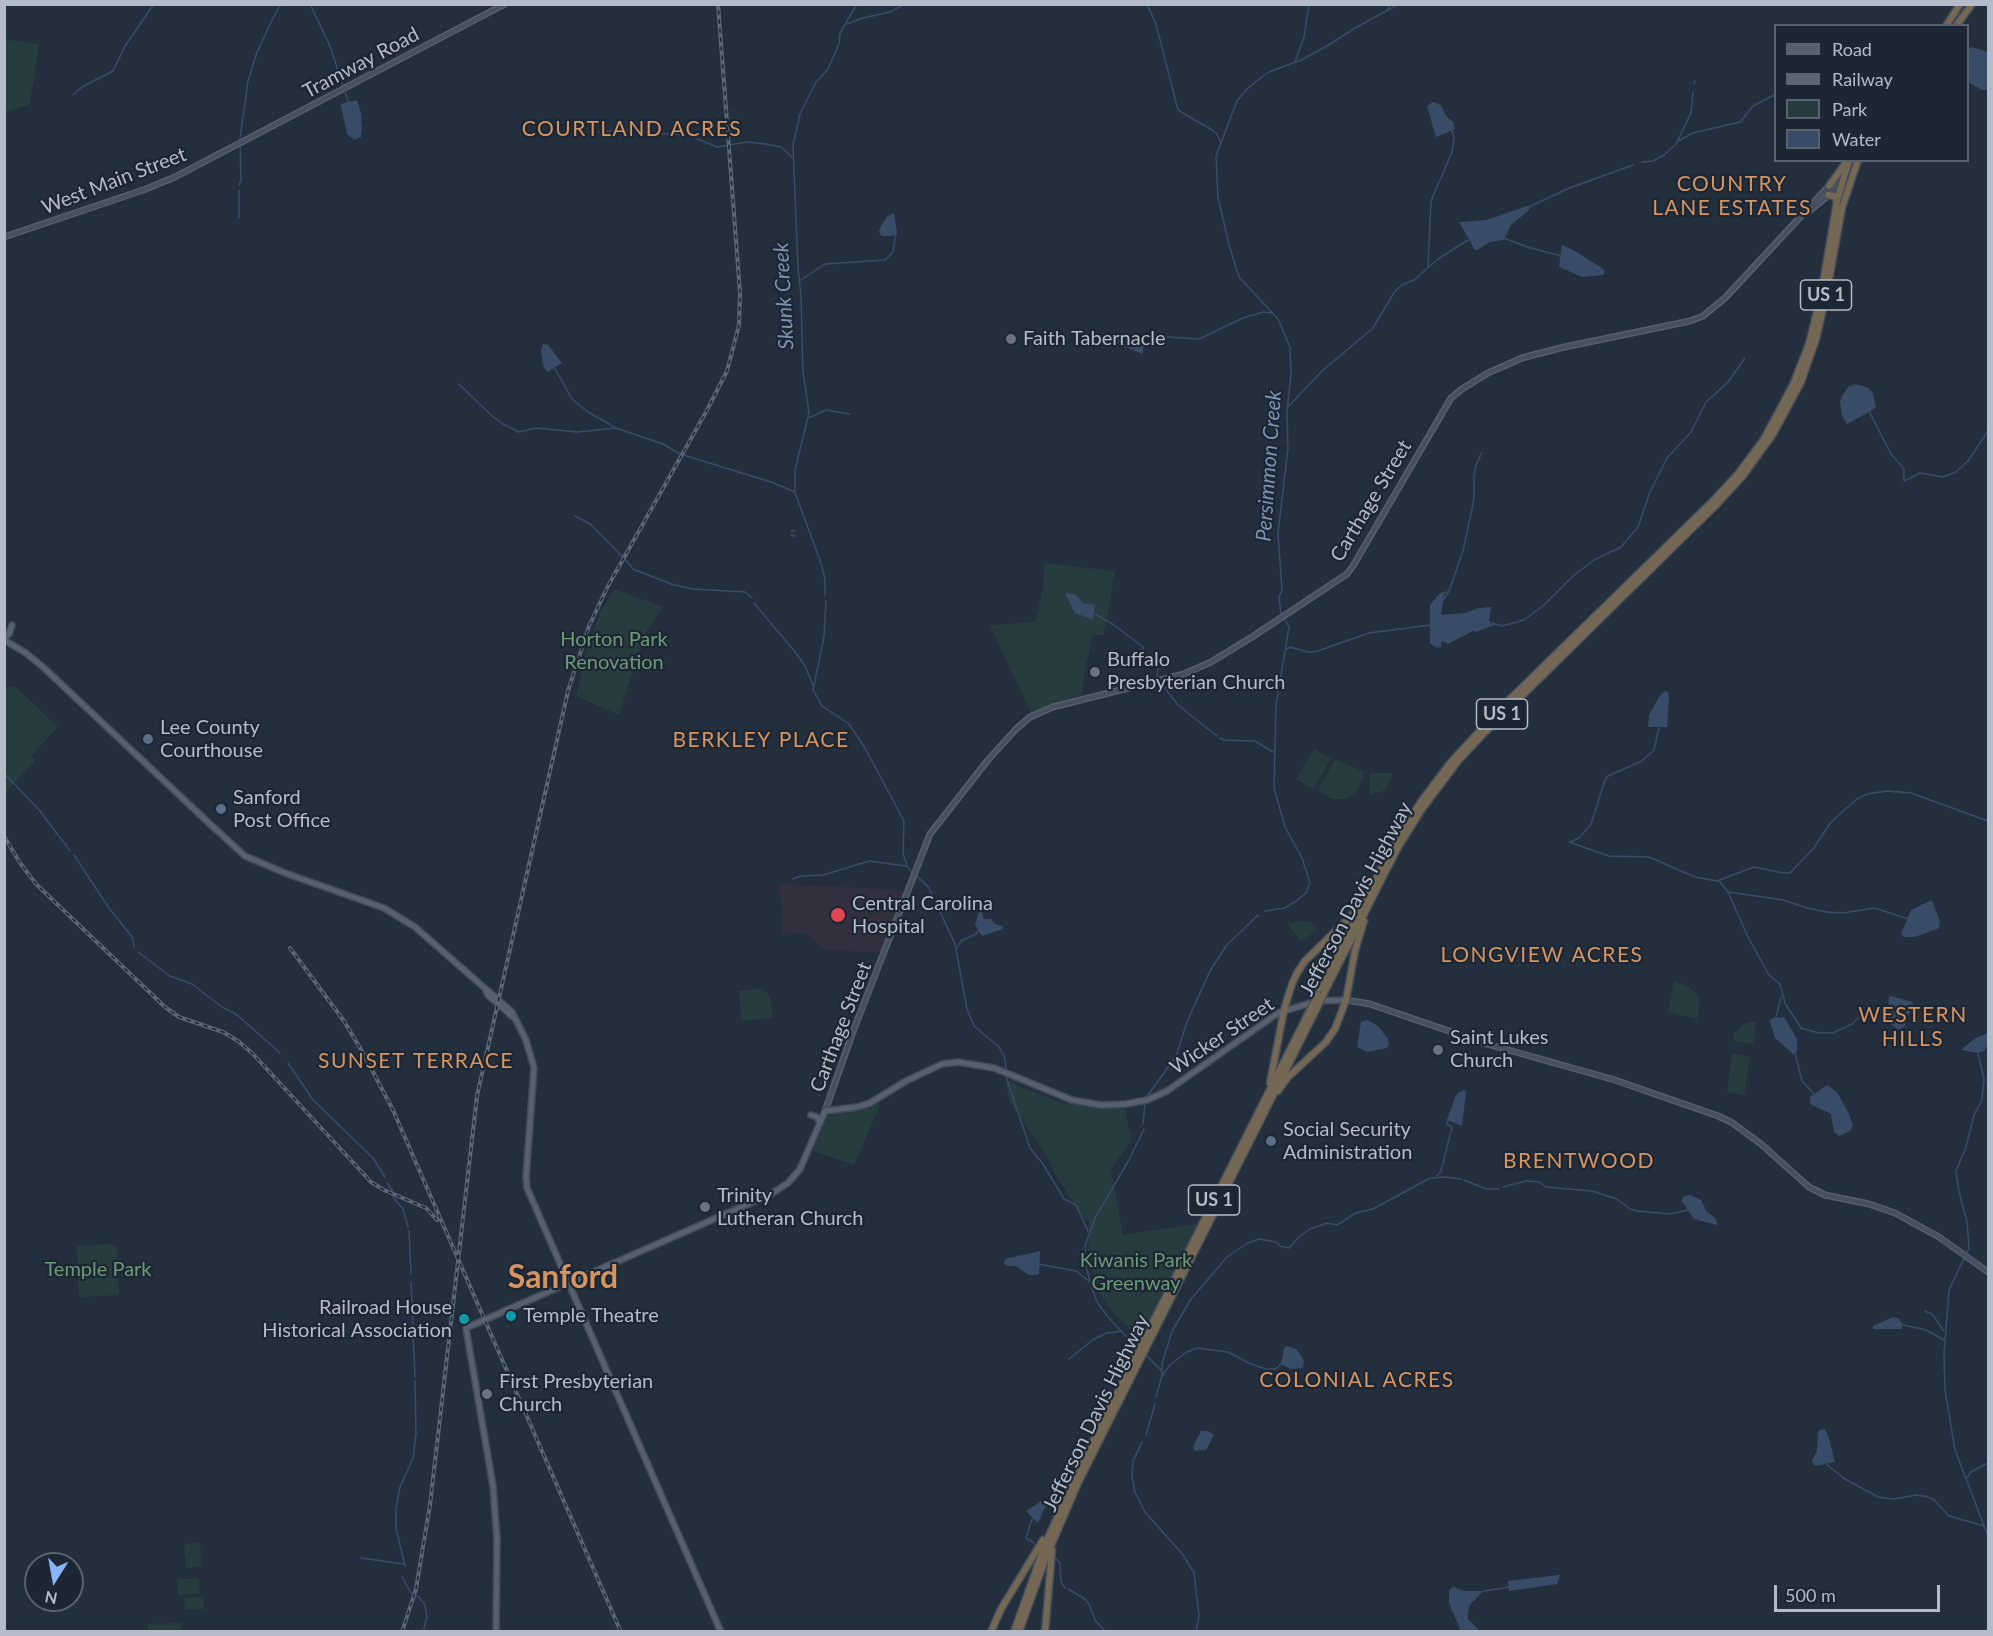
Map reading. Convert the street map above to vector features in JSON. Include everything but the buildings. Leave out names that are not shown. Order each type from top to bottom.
[{"type":"highway","points":[[1956,24],[1972,4]]},
{"type":"highway","points":[[1960,6],[1963,16]]},
{"type":"highway","points":[[1947,24],[1960,6]]},
{"type":"highway","points":[[1955,24],[1960,6]]},
{"type":"highway","points":[[1829,186],[1847,162]]},
{"type":"highway","name":"Jefferson Davis Highway","points":[[1121,1390],[1262,1117],[1381,868],[1423,798],[1467,743],[1492,717],[1712,502],[1776,424],[1811,336],[1821,295],[1840,186],[1847,162]]},
{"type":"highway","points":[[1842,208],[1844,193],[1840,186],[1850,175],[1856,162]]},
{"type":"highway","name":"Jefferson Davis Highway","points":[[1321,994],[1406,835],[1422,809],[1458,761],[1491,725],[1730,491],[1755,460],[1801,382],[1818,333],[1842,208],[1856,162]]},
{"type":"highway","points":[[1828,195],[1834,196],[1837,201]]},
{"type":"highway","points":[[1260,1108],[1272,1077],[1284,1010],[1297,973],[1351,916],[1381,868]]},
{"type":"highway","points":[[1262,1117],[1288,1077],[1326,1042],[1335,1029],[1346,1000],[1357,944],[1376,891]]},
{"type":"highway","name":"Jefferson Davis Highway","points":[[1019,1632],[1056,1532],[1121,1390],[1260,1108],[1313,1010]]},
{"type":"highway","name":"Jefferson Davis Highway","points":[[1014,1632],[1039,1561],[1066,1497],[1114,1405]]},
{"type":"highway","points":[[991,1632],[1001,1609],[1034,1558],[1066,1497]]},
{"type":"highway","points":[[1045,1632],[1050,1561],[1056,1532]]},
{"type":"main road","name":"Tramway Road","points":[[264,132],[505,4]]},
{"type":"main road","name":"West Main Street","points":[[4,237],[146,189],[192,169],[264,132]]},
{"type":"main road","points":[[1829,186],[1836,184],[1840,186]]},
{"type":"main road","name":"Carthage Street","points":[[496,1632],[497,1540],[493,1486],[466,1328],[705,1225],[779,1190],[792,1180],[800,1170],[825,1111],[930,834],[988,760],[1016,729],[1030,717],[1053,707],[1185,674],[1211,662],[1347,574],[1451,398],[1462,389],[1488,373],[1522,358],[1690,321],[1703,316],[1726,297],[1829,186]]},
{"type":"main road","name":"Carthage Street","points":[[1796,222],[1840,186]]},
{"type":"main road","points":[[12,624],[9,634],[4,639],[43,667],[210,825],[245,855],[271,867],[384,908],[415,927],[512,1012],[526,1040],[534,1068],[527,1188],[721,1632]]},
{"type":"main road","name":"Wicker Street","points":[[825,1111],[870,1103],[919,1075],[942,1065],[958,1062],[994,1068],[1072,1100],[1107,1105],[1147,1100],[1176,1086],[1272,1016],[1284,1010],[1317,1001],[1346,1000],[1370,1004],[1487,1044],[1589,1072],[1718,1116],[1754,1138],[1809,1187],[1825,1195],[1869,1204],[1895,1213],[1939,1237],[1989,1272]]},
{"type":"main road","points":[[811,1116],[818,1118],[820,1123]]},
{"type":"shaded area","name":"Central Carolina Hospital","points":[[780,884],[886,889],[901,891],[903,894],[881,953],[827,950],[820,947],[809,934],[782,931]]},
{"type":"green space","points":[[5,39],[39,44],[30,103],[5,112]]},
{"type":"green space","points":[[1044,563],[1115,571],[1104,635],[1093,635],[1084,674],[1082,695],[1031,713],[990,625],[1035,622],[1043,589]]},
{"type":"green space","name":"Horton Park Renovation","points":[[614,589],[663,607],[646,632],[619,715],[576,696],[587,649],[600,613]]},
{"type":"green space","points":[[16,687],[58,727],[31,756],[35,761],[5,793],[5,688]]},
{"type":"green space","points":[[1314,749],[1331,759],[1313,789],[1296,779]]},
{"type":"green space","points":[[1337,760],[1365,772],[1357,791],[1346,799],[1332,799],[1318,790],[1334,761]]},
{"type":"green space","points":[[1372,773],[1392,773],[1392,777],[1384,791],[1370,795],[1370,775]]},
{"type":"green space","points":[[1300,920],[1311,922],[1318,928],[1304,941],[1300,940],[1288,925]]},
{"type":"green space","points":[[1674,981],[1686,985],[1698,995],[1697,1019],[1668,1012]]},
{"type":"green space","points":[[758,989],[770,997],[773,1017],[744,1021],[741,1019],[739,991]]},
{"type":"green space","points":[[1756,1021],[1753,1044],[1733,1041],[1734,1034],[1739,1027]]},
{"type":"green space","points":[[1732,1054],[1750,1057],[1744,1095],[1727,1092]]},
{"type":"green space","name":"Kiwanis Park Greenway","points":[[1006,1079],[1025,1089],[1063,1103],[1125,1108],[1131,1140],[1111,1170],[1123,1235],[1207,1222],[1144,1344],[1113,1312],[1100,1294],[1088,1257],[1089,1221],[1084,1219],[1053,1171],[1049,1159],[1009,1101]]},
{"type":"green space","points":[[877,1103],[880,1105],[854,1165],[813,1151],[827,1116],[831,1113],[857,1110]]},
{"type":"green space","name":"Temple Park","points":[[110,1244],[117,1246],[119,1295],[79,1297],[77,1246]]},
{"type":"green space","points":[[200,1543],[201,1566],[186,1568],[184,1544]]},
{"type":"green space","points":[[199,1578],[200,1593],[178,1595],[177,1579]]},
{"type":"green space","points":[[203,1597],[204,1609],[185,1610],[184,1598]]},
{"type":"green space","points":[[181,1623],[181,1631],[148,1631],[148,1624]]},
{"type":"water","points":[[1972,47],[1988,52],[1987,90],[1982,90],[1969,83],[1969,48]]},
{"type":"water","points":[[357,100],[362,129],[361,137],[354,140],[347,134],[341,104]]},
{"type":"water","points":[[1433,102],[1441,105],[1455,129],[1436,137],[1427,106]]},
{"type":"water","points":[[1527,206],[1530,207],[1529,210],[1511,225],[1504,240],[1490,242],[1477,250],[1459,222],[1487,220]]},
{"type":"water","points":[[894,213],[897,233],[892,236],[882,236],[879,232],[881,226],[888,216]]},
{"type":"water","points":[[1562,245],[1602,268],[1605,271],[1603,275],[1582,277],[1559,267]]},
{"type":"water","points":[[1104,333],[1144,339],[1143,354],[1107,340]]},
{"type":"water","points":[[543,344],[548,345],[562,363],[548,372],[544,368],[542,359]]},
{"type":"water","points":[[1856,384],[1868,388],[1873,393],[1876,407],[1847,424],[1842,415],[1840,402],[1849,386]]},
{"type":"water","points":[[1449,591],[1444,594],[1441,615],[1465,613],[1478,608],[1491,607],[1489,622],[1497,624],[1473,631],[1448,644],[1442,641],[1441,647],[1437,648],[1430,643],[1430,605],[1440,593]]},
{"type":"water","points":[[1065,593],[1076,595],[1083,603],[1095,605],[1093,620],[1075,613]]},
{"type":"water","points":[[1665,691],[1668,692],[1669,698],[1667,727],[1648,727],[1649,715]]},
{"type":"water","points":[[1932,900],[1940,922],[1939,928],[1915,937],[1904,937],[1901,934],[1911,910]]},
{"type":"water","points":[[979,912],[982,912],[984,919],[991,919],[995,924],[1003,926],[1003,929],[982,936],[975,925]]},
{"type":"water","points":[[1889,997],[1912,1002],[1914,1005],[1906,1018],[1905,1026],[1899,1030],[1887,1022]]},
{"type":"water","points":[[1784,1017],[1797,1039],[1797,1050],[1794,1055],[1775,1038],[1771,1025],[1770,1020],[1773,1018]]},
{"type":"water","points":[[1367,1020],[1378,1026],[1388,1039],[1387,1048],[1367,1052],[1357,1047],[1361,1022]]},
{"type":"water","points":[[1988,1033],[1988,1045],[1984,1051],[1978,1053],[1961,1050],[1974,1039]]},
{"type":"water","points":[[1827,1085],[1837,1092],[1853,1125],[1850,1131],[1839,1136],[1834,1132],[1831,1114],[1810,1104],[1810,1097]]},
{"type":"water","points":[[1464,1090],[1466,1092],[1462,1126],[1447,1120],[1455,1097]]},
{"type":"water","points":[[1690,1195],[1701,1200],[1707,1212],[1716,1219],[1717,1225],[1694,1219],[1681,1200],[1684,1196]]},
{"type":"water","points":[[1040,1251],[1039,1274],[1036,1275],[1029,1275],[1015,1266],[1007,1266],[1004,1263],[1005,1259]]},
{"type":"water","points":[[1893,1317],[1899,1319],[1903,1325],[1901,1329],[1873,1329],[1873,1326]]},
{"type":"water","points":[[1287,1346],[1296,1349],[1301,1355],[1304,1361],[1303,1368],[1291,1369],[1281,1364],[1284,1348]]},
{"type":"water","points":[[1825,1429],[1835,1462],[1815,1466],[1812,1461],[1817,1450],[1818,1433],[1819,1430]]},
{"type":"water","points":[[1201,1431],[1208,1431],[1214,1435],[1206,1450],[1195,1451],[1193,1447]]},
{"type":"water","points":[[1041,1501],[1049,1503],[1038,1523],[1026,1511]]},
{"type":"water","points":[[1560,1575],[1557,1584],[1509,1591],[1508,1581]]},
{"type":"water","points":[[1454,1587],[1464,1591],[1483,1591],[1470,1605],[1468,1611],[1468,1619],[1480,1631],[1461,1631],[1449,1603],[1449,1592]]},
{"type":"waterway","points":[[73,95],[82,87],[113,71],[125,46],[154,4]]},
{"type":"waterway","points":[[239,185],[241,180],[240,139],[248,81],[257,52],[281,4]]},
{"type":"waterway","points":[[310,4],[330,46],[349,104]]},
{"type":"waterway","name":"Skunk Creek","points":[[825,595],[825,579],[820,560],[795,493],[795,470],[809,413],[803,371],[793,145],[800,114],[816,82],[828,69],[839,44],[840,33],[857,4]]},
{"type":"waterway","points":[[847,24],[890,12],[905,4]]},
{"type":"waterway","points":[[1147,4],[1156,24],[1178,110],[1212,130],[1217,134],[1221,143]]},
{"type":"waterway","points":[[1295,62],[1304,37],[1309,4]]},
{"type":"waterway","name":"Persimmon Creek","points":[[1388,10],[1390,4]]},
{"type":"waterway","name":"Persimmon Creek","points":[[1281,614],[1279,597],[1282,590],[1278,533],[1288,448],[1290,347],[1278,319],[1239,277],[1218,197],[1216,156],[1237,101],[1247,89],[1269,72],[1301,60],[1399,4]]},
{"type":"waterway","points":[[1642,162],[1653,161],[1676,144],[1691,113],[1693,92]]},
{"type":"waterway","points":[[1678,141],[1693,133],[1740,122],[1753,106],[1774,95]]},
{"type":"waterway","points":[[599,132],[627,130],[688,135],[717,147],[747,142],[765,144],[781,147],[792,157]]},
{"type":"waterway","points":[[1428,267],[1431,201],[1452,152],[1454,138],[1452,130]]},
{"type":"waterway","points":[[1529,207],[1567,189],[1633,165]]},
{"type":"waterway","points":[[239,190],[239,218]]},
{"type":"waterway","points":[[801,280],[825,264],[885,260],[893,252],[896,232]]},
{"type":"waterway","points":[[1504,238],[1562,256]]},
{"type":"waterway","points":[[1288,407],[1322,371],[1373,328],[1395,291],[1414,280],[1438,259],[1468,240]]},
{"type":"waterway","points":[[1143,344],[1168,337],[1199,339],[1243,318],[1264,312],[1272,313]]},
{"type":"waterway","points":[[1489,622],[1502,626],[1524,620],[1594,560],[1621,547],[1638,527],[1650,492],[1667,458],[1691,432],[1706,402],[1728,382],[1745,358]]},
{"type":"waterway","points":[[554,367],[572,399],[588,412],[616,428],[663,444],[680,454]]},
{"type":"waterway","points":[[459,384],[492,416],[519,432],[536,428],[578,432],[616,428]]},
{"type":"waterway","points":[[808,418],[826,410],[849,414]]},
{"type":"waterway","points":[[1869,411],[1891,454],[1904,469],[1904,480]]},
{"type":"waterway","points":[[1904,481],[1920,473],[1943,477],[1956,472],[1968,461],[1988,431]]},
{"type":"waterway","points":[[1442,602],[1449,591],[1463,551],[1474,499],[1476,465],[1482,452]]},
{"type":"waterway","points":[[683,455],[771,482],[795,492]]},
{"type":"waterway","points":[[575,516],[590,524],[623,557]]},
{"type":"waterway","points":[[791,535],[795,536]]},
{"type":"waterway","points":[[624,558],[633,569],[671,584],[692,589],[745,592],[752,598]]},
{"type":"waterway","name":"Skunk Creek","points":[[826,601],[824,637],[813,690],[822,706],[849,724],[865,748],[904,821],[903,853],[912,873]]},
{"type":"waterway","points":[[754,603],[796,653],[805,666],[813,685]]},
{"type":"waterway","points":[[1095,614],[1143,647],[1144,655],[1158,666],[1157,678]]},
{"type":"waterway","name":"Persimmon Creek","points":[[1265,911],[1285,908],[1306,893],[1310,883],[1302,858],[1285,827],[1274,788],[1276,705],[1289,627],[1284,618]]},
{"type":"waterway","points":[[1285,650],[1290,647],[1315,652],[1369,633],[1431,625]]},
{"type":"waterway","points":[[1161,683],[1178,705],[1217,736]]},
{"type":"waterway","points":[[1570,842],[1579,838],[1591,824],[1608,776],[1642,761],[1654,750],[1659,728]]},
{"type":"waterway","points":[[1220,738],[1255,741],[1273,752]]},
{"type":"waterway","points":[[4,773],[40,811],[70,851]]},
{"type":"waterway","points":[[1569,842],[1609,856],[1649,857],[1695,877],[1717,881],[1754,867],[1790,873],[1813,849],[1831,822],[1857,799],[1867,794],[1887,791],[1911,793],[1988,821]]},
{"type":"waterway","points":[[74,855],[109,908],[133,938],[134,947]]},
{"type":"waterway","points":[[793,879],[801,876],[823,875],[869,861],[906,866]]},
{"type":"waterway","name":"Skunk Creek","points":[[916,875],[929,888],[955,944],[967,1009],[972,1021],[975,1027],[999,1047],[1005,1058],[1006,1070]]},
{"type":"waterway","points":[[1719,881],[1728,892],[1748,937],[1769,975],[1780,984],[1785,1003],[1801,1028],[1819,1033],[1833,1033],[1852,1024],[1863,1013],[1880,1010],[1888,1012]]},
{"type":"waterway","points":[[1729,892],[1783,900],[1826,912],[1843,913],[1875,908],[1908,919]]},
{"type":"waterway","name":"Persimmon Creek","points":[[1146,1098],[1176,1056],[1187,1022],[1210,971],[1226,946],[1258,915]]},
{"type":"waterway","points":[[957,948],[961,941],[978,931]]},
{"type":"waterway","points":[[138,952],[170,976],[192,984],[222,1007],[236,1014],[280,1053]]},
{"type":"waterway","points":[[1776,1018],[1781,997]]},
{"type":"waterway","points":[[1795,1053],[1802,1081],[1814,1094]]},
{"type":"waterway","points":[[1978,1053],[1984,1079],[1982,1100],[1974,1115],[1966,1147],[1956,1171],[1967,1222],[1969,1248],[1949,1290],[1944,1354],[1945,1390],[1955,1450],[1988,1536]]},
{"type":"waterway","points":[[288,1063],[313,1100],[373,1158],[385,1177]]},
{"type":"waterway","name":"Skunk Creek","points":[[1006,1077],[1030,1148],[1043,1164],[1064,1199],[1076,1205],[1088,1231]]},
{"type":"waterway","name":"Persimmon Creek","points":[[1143,1124],[1145,1103]]},
{"type":"waterway","points":[[1437,1176],[1441,1171],[1452,1127],[1447,1124],[1448,1121]]},
{"type":"waterway","points":[[1136,1347],[1097,1302],[1086,1266],[1085,1246],[1095,1218],[1129,1160],[1144,1129]]},
{"type":"waterway","points":[[1156,1397],[1162,1375],[1162,1364],[1172,1331],[1191,1299],[1227,1257],[1248,1243],[1259,1239],[1276,1242],[1280,1246],[1289,1248],[1310,1229],[1327,1223],[1337,1225],[1356,1213],[1373,1209],[1430,1178],[1461,1179]]},
{"type":"waterway","points":[[1464,1180],[1486,1189],[1499,1189]]},
{"type":"waterway","points":[[1503,1187],[1526,1181],[1539,1182],[1546,1187],[1592,1191],[1617,1199],[1630,1209],[1637,1211],[1670,1214],[1688,1210]]},
{"type":"waterway","points":[[387,1183],[394,1193],[393,1197],[403,1209],[408,1227]]},
{"type":"waterway","points":[[409,1231],[411,1274]]},
{"type":"waterway","points":[[1038,1264],[1076,1271],[1089,1281]]},
{"type":"waterway","points":[[411,1282],[413,1326]]},
{"type":"waterway","points":[[1925,1311],[1932,1314],[1944,1331]]},
{"type":"waterway","points":[[1904,1325],[1926,1330],[1944,1340]]},
{"type":"waterway","points":[[1069,1359],[1094,1339],[1107,1333],[1122,1331]]},
{"type":"waterway","points":[[413,1335],[415,1377]]},
{"type":"waterway","points":[[1162,1376],[1169,1366],[1185,1353],[1197,1348],[1228,1352],[1266,1369],[1276,1369],[1281,1364]]},
{"type":"waterway","points":[[1145,1354],[1161,1370]]},
{"type":"waterway","points":[[405,1566],[396,1528],[396,1508],[400,1487],[413,1458],[416,1434],[415,1381]]},
{"type":"waterway","points":[[1146,1435],[1155,1404]]},
{"type":"waterway","points":[[1142,1442],[1133,1461],[1132,1477],[1135,1492],[1145,1512],[1183,1555],[1194,1573],[1199,1616],[1196,1632]]},
{"type":"waterway","points":[[1967,1478],[1971,1472],[1988,1463]]},
{"type":"waterway","points":[[1826,1464],[1845,1479],[1878,1497],[1894,1499],[1924,1496],[1933,1499],[1949,1516],[1984,1526]]},
{"type":"waterway","points":[[1033,1516],[1026,1538],[1034,1543]]},
{"type":"waterway","points":[[361,1558],[404,1564]]},
{"type":"waterway","points":[[1055,1558],[1060,1563],[1061,1581],[1065,1588]]},
{"type":"waterway","points":[[402,1577],[411,1593],[419,1597],[425,1605],[427,1617],[423,1632]]},
{"type":"waterway","points":[[1484,1591],[1509,1587]]},
{"type":"waterway","points":[[1068,1589],[1085,1599],[1095,1620],[1106,1632]]},
{"type":"railway","points":[[402,1632],[416,1589],[430,1505],[477,1096],[568,691],[589,626],[608,586],[727,371],[739,325],[740,293],[718,4]]},
{"type":"railway","points":[[4,836],[20,863],[37,885],[165,1007],[179,1017],[223,1032],[238,1041],[252,1053],[371,1182],[426,1208],[437,1220]]},
{"type":"railway","points":[[290,948],[344,1021],[393,1110],[621,1632]]},
{"type":"place","name":"Faith Tabernacle","points":[[1011,339]]},
{"type":"place","name":"Buffalo Presbyterian Church","points":[[1095,672]]},
{"type":"place","name":"Lee County Courthouse","points":[[148,739]]},
{"type":"place","name":"Sanford Post Office","points":[[221,809]]},
{"type":"place","name":"Central Carolina Hospital","points":[[838,915]]},
{"type":"place","name":"Saint Lukes Church","points":[[1438,1050]]},
{"type":"place","name":"Social Security Administration","points":[[1271,1141]]},
{"type":"place","name":"Trinity Lutheran Church","points":[[705,1207]]},
{"type":"place","name":"Temple Theatre","points":[[511,1316]]},
{"type":"place","name":"Railroad House Historical Association","points":[[464,1319]]},
{"type":"place","name":"First Presbyterian Church","points":[[487,1394]]},
{"type":"district","name":"COURTLAND ACRES","points":[[632,129]]},
{"type":"district","name":"COUNTRY LANE ESTATES","points":[[1732,196]]},
{"type":"district","name":"BERKLEY PLACE","points":[[761,740]]},
{"type":"district","name":"LONGVIEW ACRES","points":[[1542,955]]},
{"type":"district","name":"WESTERN HILLS","points":[[1913,1027]]},
{"type":"district","name":"SUNSET TERRACE","points":[[416,1061]]},
{"type":"district","name":"BRENTWOOD","points":[[1579,1161]]},
{"type":"district","name":"Sanford","points":[[563,1278]]},
{"type":"district","name":"COLONIAL ACRES","points":[[1357,1380]]}]
